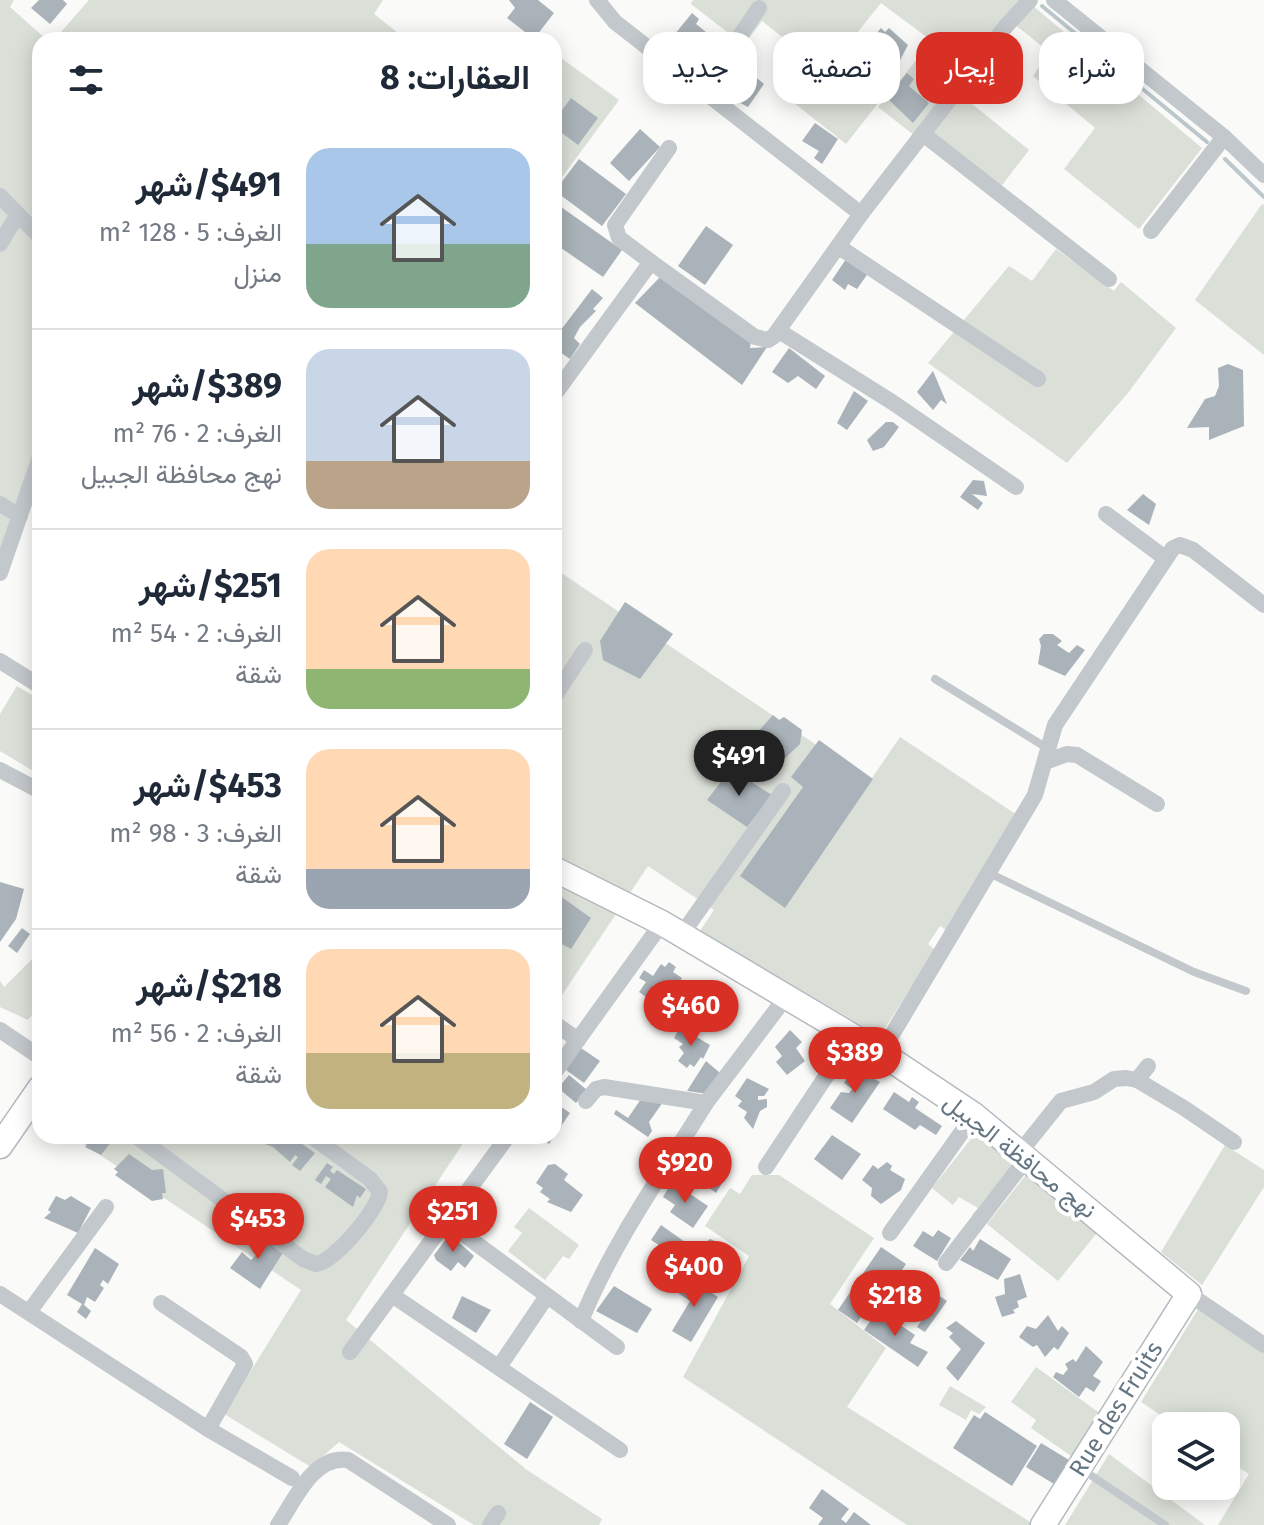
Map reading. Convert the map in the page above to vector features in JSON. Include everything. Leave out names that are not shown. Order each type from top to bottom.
[{"type":"street","points":[[597,0],[615,22],[643,44]]},
{"type":"street","points":[[669,148],[615,225],[619,238],[755,337],[768,340],[779,331],[861,214],[1030,0]]},
{"type":"street","points":[[1054,0],[1224,137],[1264,175]]},
{"type":"street","points":[[743,32],[759,8]]},
{"type":"street","points":[[719,104],[861,214]]},
{"type":"street","points":[[923,134],[1109,279]]},
{"type":"street","points":[[1151,231],[1224,137]]},
{"type":"street","points":[[0,196],[32,229]]},
{"type":"street","points":[[0,244],[18,214]]},
{"type":"street","points":[[839,247],[1038,379]]},
{"type":"street","points":[[562,372],[651,262]]},
{"type":"street","points":[[779,331],[892,402],[1016,487]]},
{"type":"street","points":[[0,573],[32,481]]},
{"type":"street","points":[[0,504],[20,516]]},
{"type":"street","points":[[1106,514],[1165,558]]},
{"type":"street","points":[[881,1053],[991,874],[1035,795],[1055,725],[1173,548],[1185,545],[1264,605]]},
{"type":"street","points":[[562,685],[585,650]]},
{"type":"street","points":[[3,668],[32,682]]},
{"type":"street","points":[[1046,755],[1077,755],[1157,804]]},
{"type":"street","points":[[0,770],[32,787]]},
{"type":"street","points":[[562,1062],[783,791]]},
{"type":"street","name":"نهج محافظة الجبيل","points":[[562,873],[672,929],[881,1053],[974,1115],[1189,1294],[1264,1345]]},
{"type":"street","points":[[581,1321],[599,1280],[706,1103],[786,997]]},
{"type":"street","points":[[562,1029],[578,1040]]},
{"type":"street","points":[[0,1030],[32,1052]]},
{"type":"street","points":[[766,1167],[852,1037]]},
{"type":"street","points":[[1137,1080],[1148,1066]]},
{"type":"street","points":[[946,1263],[1061,1101],[1094,1092],[1114,1079],[1137,1080],[1234,1142]]},
{"type":"street","points":[[586,1101],[596,1089],[604,1087],[706,1103]]},
{"type":"street","points":[[0,1146],[32,1100]]},
{"type":"street","points":[[890,1233],[974,1115]]},
{"type":"street","points":[[147,1144],[303,1259],[316,1264],[335,1256],[380,1197],[377,1186],[370,1179],[322,1144]]},
{"type":"street","points":[[350,1352],[502,1144]]},
{"type":"street","points":[[29,1312],[106,1207]]},
{"type":"street","points":[[447,1222],[617,1347]]},
{"type":"street","points":[[0,1294],[208,1429],[242,1445],[292,1478]]},
{"type":"street","name":"Rue des Fruits","points":[[1043,1525],[1189,1294]]},
{"type":"street","points":[[392,1295],[620,1450]]},
{"type":"street","points":[[499,1367],[547,1296]]},
{"type":"street","points":[[161,1303],[241,1357],[245,1364],[208,1429]]},
{"type":"street","points":[[278,1525],[316,1469],[330,1459],[339,1459],[348,1460],[448,1525]]},
{"type":"lane","points":[[935,679],[1046,755]]},
{"type":"lane","points":[[991,874],[1194,972],[1246,991]]},
{"type":"lane","points":[[1079,1468],[1165,1525]]},
{"type":"shaded area","points":[[0,0],[14,0],[10,7],[38,32],[32,32],[32,485],[0,573]]},
{"type":"shaded area","points":[[89,0],[383,0],[374,14],[397,32],[61,32]]},
{"type":"shaded area","points":[[693,0],[1026,0],[1064,32],[1039,32],[1039,44],[1014,24],[1008,32],[920,32],[881,3],[858,32],[776,32],[762,21],[754,32],[727,32],[691,4]]},
{"type":"shaded area","points":[[562,59],[619,100],[562,177]]},
{"type":"shaded area","points":[[916,61],[916,104],[972,104],[1029,150],[993,197],[878,107],[880,104],[900,104],[900,80]]},
{"type":"shaded area","points":[[1039,67],[1039,81],[1033,76]]},
{"type":"shaded area","points":[[1144,99],[1202,148],[1139,229],[1064,169],[1095,128],[1066,104],[1144,104]]},
{"type":"shaded area","points":[[795,104],[877,104],[846,144]]},
{"type":"shaded area","points":[[1264,205],[1264,355],[1195,300]]},
{"type":"shaded area","points":[[1056,249],[1114,291],[1121,282],[1176,328],[1128,393],[1067,463],[928,363],[1009,266],[1032,281]]},
{"type":"shaded area","points":[[562,573],[870,781],[900,737],[1017,815],[946,930],[940,926],[928,944],[935,950],[880,1036],[700,931],[714,910],[648,866],[562,995]]},
{"type":"shaded area","points":[[17,686],[32,695],[32,770],[0,751],[0,714]]},
{"type":"shaded area","points":[[31,960],[32,1015],[28,1020],[0,1007],[0,981],[4,987]]},
{"type":"shaded area","points":[[982,1125],[1019,1161],[976,1218],[972,1215],[978,1208],[959,1197],[953,1205],[932,1188]]},
{"type":"shaded area","points":[[84,1144],[463,1144],[346,1320],[527,1470],[602,1519],[599,1525],[474,1525],[339,1442],[311,1467],[224,1414],[301,1290]]},
{"type":"shaded area","points":[[1225,1145],[1264,1170],[1264,1187],[1202,1285],[1161,1252]]},
{"type":"shaded area","points":[[1030,1170],[1101,1228],[1058,1281],[987,1224]]},
{"type":"shaded area","points":[[752,1175],[779,1175],[874,1238],[830,1304],[886,1348],[847,1407],[1035,1525],[907,1525],[683,1377],[749,1256],[705,1226],[730,1188],[740,1194]]},
{"type":"shaded area","points":[[529,1208],[579,1245],[569,1259],[563,1256],[545,1280],[508,1251],[522,1233],[514,1227]]},
{"type":"shaded area","points":[[1200,1306],[1264,1350],[1264,1525],[1218,1525],[1233,1500],[1240,1500],[1240,1489],[1249,1474],[1240,1468],[1240,1412],[1156,1412],[1141,1402]]},
{"type":"shaded area","points":[[1036,1367],[1101,1414],[1071,1456],[1031,1428],[1036,1420],[1011,1402]]},
{"type":"shaded area","points":[[950,1386],[986,1407],[979,1414],[971,1410],[966,1420],[939,1405]]},
{"type":"shaded area","points":[[1109,1454],[1152,1486],[1152,1500],[1171,1500],[1205,1525],[1065,1525]]},
{"type":"building","points":[[39,0],[63,0],[67,4],[50,24],[31,8]]},
{"type":"building","points":[[509,0],[538,0],[554,13],[539,32],[525,32],[507,18],[515,8]]},
{"type":"building","points":[[692,13],[699,19],[696,24],[706,32],[677,32]]},
{"type":"building","points":[[900,38],[908,45],[900,60]]},
{"type":"building","points":[[907,73],[914,79],[909,86],[916,92],[916,104],[928,104],[913,123],[893,104],[900,104],[900,82]]},
{"type":"building","points":[[757,78],[764,84],[757,94]]},
{"type":"building","points":[[571,98],[598,118],[578,145],[562,133],[562,110]]},
{"type":"building","points":[[815,123],[838,139],[822,164],[814,158],[819,151],[802,141]]},
{"type":"building","points":[[640,129],[660,147],[629,181],[610,163]]},
{"type":"building","points":[[579,159],[626,194],[602,226],[562,196],[562,182]]},
{"type":"building","points":[[562,208],[622,250],[603,277],[562,249]]},
{"type":"building","points":[[706,226],[733,245],[705,285],[678,266]]},
{"type":"building","points":[[846,259],[869,272],[857,289],[848,284],[845,290],[832,280]]},
{"type":"building","points":[[661,276],[751,340],[750,348],[767,347],[742,385],[635,303]]},
{"type":"building","points":[[592,289],[603,298],[574,338],[580,344],[570,359],[562,354],[562,328]]},
{"type":"building","points":[[789,348],[825,376],[816,389],[798,376],[788,383],[772,372]]},
{"type":"building","points":[[1228,364],[1243,370],[1244,426],[1209,440],[1209,427],[1187,428],[1205,399],[1215,396],[1219,386],[1218,368]]},
{"type":"building","points":[[933,371],[947,404],[941,400],[933,410],[917,392]]},
{"type":"building","points":[[854,391],[868,401],[847,430],[837,423]]},
{"type":"building","points":[[886,422],[893,422],[899,427],[884,447],[873,451],[867,440]]},
{"type":"building","points":[[973,480],[984,481],[987,496],[972,494],[983,503],[978,510],[960,497]]},
{"type":"building","points":[[1143,494],[1156,504],[1149,525],[1127,510]]},
{"type":"building","points":[[625,602],[673,634],[640,679],[603,660],[600,641]]},
{"type":"building","points":[[1044,634],[1053,634],[1062,641],[1057,645],[1069,653],[1077,645],[1085,650],[1065,676],[1038,664],[1039,639]]},
{"type":"building","points":[[773,715],[779,720],[784,717],[802,730],[800,744],[780,763],[766,752],[775,744],[756,734]]},
{"type":"building","points":[[819,740],[873,779],[785,908],[740,876],[803,787],[791,777]]},
{"type":"building","points":[[731,769],[772,795],[747,827],[707,800]]},
{"type":"building","points":[[0,882],[24,889],[16,919],[0,942]]},
{"type":"building","points":[[562,897],[591,918],[571,949],[562,944]]},
{"type":"building","points":[[22,928],[30,934],[17,953],[8,946]]},
{"type":"building","points":[[669,962],[676,967],[673,972],[682,978],[662,1008],[639,992],[646,982],[639,978],[644,970],[653,976],[661,964],[665,967]]},
{"type":"building","points":[[715,982],[728,989],[723,996],[724,1025],[705,1017],[701,1012],[703,1008],[688,997],[698,983],[705,988]]},
{"type":"building","points":[[680,1027],[710,1045],[703,1059],[701,1057],[694,1067],[690,1064],[687,1068],[678,1061],[684,1053],[679,1047],[683,1044],[674,1038]]},
{"type":"building","points":[[790,1030],[802,1042],[796,1048],[805,1061],[787,1075],[776,1062],[782,1056],[775,1047]]},
{"type":"building","points":[[581,1048],[600,1061],[584,1083],[566,1070]]},
{"type":"building","points":[[706,1061],[720,1073],[708,1094],[687,1091]]},
{"type":"building","points":[[854,1068],[880,1082],[852,1123],[830,1108],[841,1092],[849,1093],[852,1089],[844,1083]]},
{"type":"building","points":[[569,1075],[587,1090],[576,1103],[562,1091],[562,1083]]},
{"type":"building","points":[[747,1078],[769,1089],[764,1096],[758,1096],[758,1100],[767,1099],[767,1107],[760,1111],[753,1129],[744,1118],[747,1112],[738,1106],[742,1101],[735,1096]]},
{"type":"building","points":[[894,1092],[909,1102],[912,1097],[919,1102],[915,1108],[942,1126],[936,1135],[920,1125],[915,1130],[883,1109]]},
{"type":"building","points":[[641,1099],[663,1102],[649,1122],[652,1131],[648,1137],[614,1114],[616,1110],[628,1118]]},
{"type":"building","points":[[562,1108],[570,1113],[562,1125]]},
{"type":"building","points":[[832,1135],[861,1154],[842,1180],[814,1159]]},
{"type":"building","points":[[699,1143],[730,1163],[718,1180],[722,1183],[716,1193],[682,1168]]},
{"type":"building","points":[[110,1144],[101,1155],[85,1147]]},
{"type":"building","points":[[265,1144],[302,1144],[315,1153],[300,1171],[292,1165],[298,1157],[295,1155],[290,1162]]},
{"type":"building","points":[[129,1154],[152,1170],[163,1169],[166,1193],[162,1193],[163,1199],[152,1201],[115,1175],[118,1172],[114,1169]]},
{"type":"building","points":[[887,1162],[892,1166],[890,1170],[905,1179],[901,1190],[881,1204],[871,1196],[872,1188],[862,1180],[873,1165],[878,1169]]},
{"type":"building","points":[[327,1163],[333,1167],[330,1171],[334,1174],[337,1170],[366,1189],[360,1198],[357,1195],[353,1207],[325,1187],[331,1179],[326,1176],[321,1184],[315,1180]]},
{"type":"building","points":[[555,1164],[568,1174],[564,1180],[583,1195],[571,1212],[547,1202],[550,1199],[540,1192],[543,1188],[536,1183],[548,1165]]},
{"type":"building","points":[[672,1182],[708,1206],[693,1228],[670,1212],[675,1205],[663,1197]]},
{"type":"building","points":[[56,1196],[65,1200],[71,1196],[91,1208],[78,1233],[44,1218],[51,1212],[48,1210]]},
{"type":"building","points":[[661,1225],[685,1242],[676,1256],[651,1240]]},
{"type":"building","points":[[938,1230],[951,1238],[937,1261],[913,1246],[923,1231],[933,1237]]},
{"type":"building","points":[[259,1233],[284,1251],[260,1289],[230,1268],[242,1252],[251,1260],[257,1254],[250,1246]]},
{"type":"building","points":[[450,1234],[474,1256],[465,1268],[458,1262],[451,1271],[436,1260],[434,1255]]},
{"type":"building","points":[[710,1239],[732,1248],[726,1263],[730,1266],[722,1276],[703,1259],[694,1269],[684,1261],[692,1244],[700,1247]]},
{"type":"building","points":[[980,1239],[1011,1259],[998,1280],[960,1260],[970,1247],[973,1251]]},
{"type":"building","points":[[881,1247],[906,1264],[869,1318],[863,1314],[857,1323],[838,1310]]},
{"type":"building","points":[[95,1248],[119,1264],[108,1284],[103,1280],[100,1285],[104,1288],[95,1302],[87,1297],[84,1305],[91,1311],[86,1319],[77,1312],[82,1304],[67,1295]]},
{"type":"building","points":[[1020,1274],[1027,1297],[1017,1301],[1019,1307],[1013,1310],[1015,1313],[1002,1317],[995,1297],[1005,1294],[1004,1279]]},
{"type":"building","points":[[688,1278],[718,1297],[691,1342],[672,1331],[690,1301],[678,1293]]},
{"type":"building","points":[[614,1286],[652,1309],[637,1333],[596,1311]]},
{"type":"building","points":[[938,1295],[947,1301],[925,1332],[917,1327]]},
{"type":"building","points":[[462,1296],[491,1310],[476,1333],[452,1318]]},
{"type":"building","points":[[878,1310],[915,1335],[910,1343],[928,1352],[918,1367],[864,1330]]},
{"type":"building","points":[[1048,1315],[1058,1331],[1062,1326],[1069,1333],[1058,1350],[1054,1347],[1045,1357],[1037,1345],[1033,1347],[1019,1337],[1027,1326],[1036,1329]]},
{"type":"building","points":[[956,1321],[985,1343],[958,1381],[946,1368],[961,1349],[949,1337],[953,1333],[946,1328]]},
{"type":"building","points":[[1086,1346],[1103,1362],[1093,1376],[1101,1381],[1094,1392],[1086,1387],[1079,1397],[1053,1377],[1056,1372],[1063,1375],[1068,1369],[1065,1364],[1073,1359],[1076,1362]]},
{"type":"building","points":[[530,1402],[553,1417],[527,1459],[504,1444]]},
{"type":"building","points":[[985,1412],[1037,1446],[1012,1486],[953,1448],[974,1415],[980,1419]]},
{"type":"building","points":[[1041,1443],[1074,1463],[1059,1487],[1026,1467]]},
{"type":"building","points":[[822,1489],[849,1509],[841,1519],[846,1523],[854,1512],[871,1525],[818,1525],[823,1518],[809,1508]]},
{"type":"waterway","points":[[1042,6],[1207,142]]},
{"type":"waterway","points":[[1225,159],[1264,197]]}]
